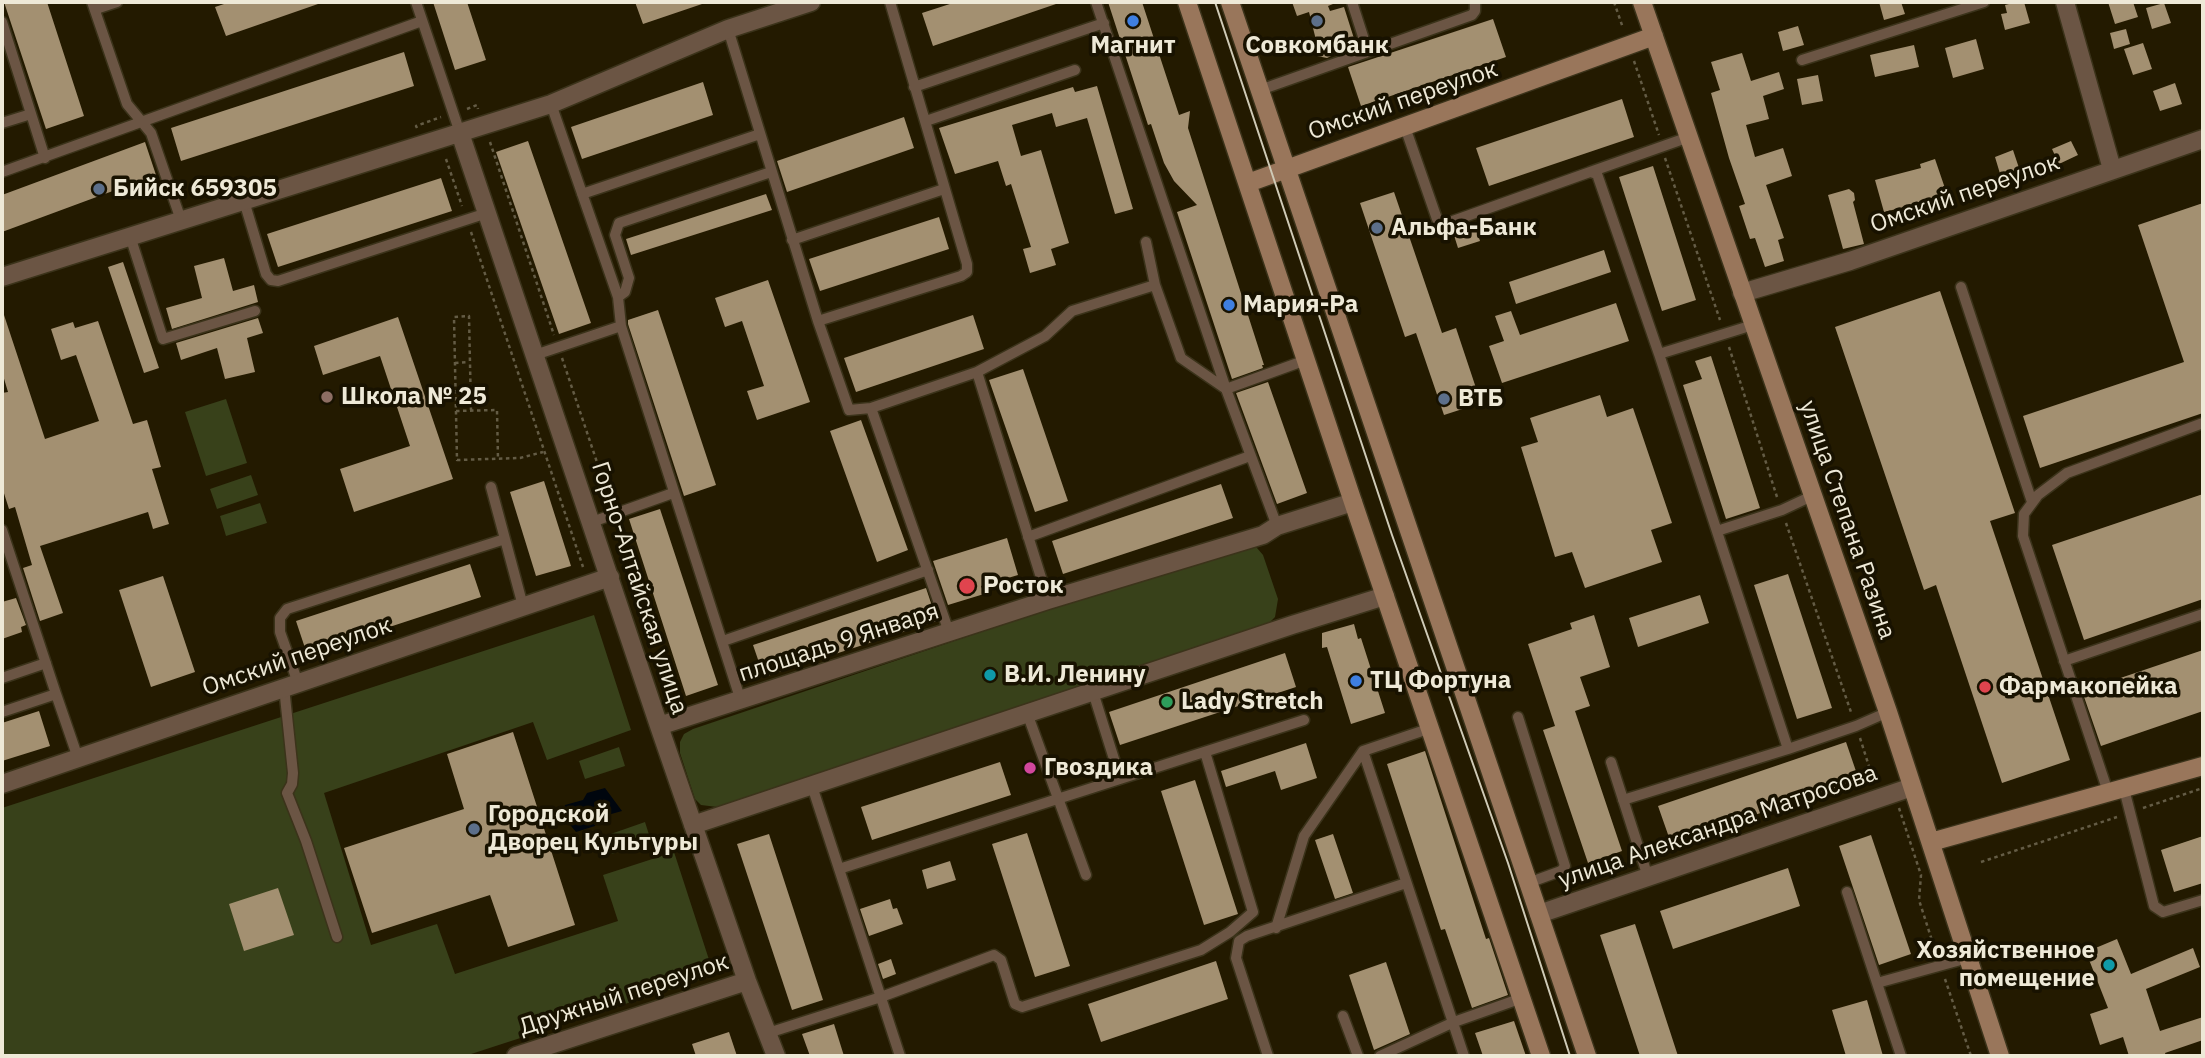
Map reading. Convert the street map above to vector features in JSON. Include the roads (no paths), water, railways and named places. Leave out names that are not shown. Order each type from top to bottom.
[{"type":"main road","points":[[1187,2],[1541,1056]]},
{"type":"main road","points":[[1230,2],[1587,1056]]},
{"type":"main road","name":"улица Степана Разина","points":[[1642,2],[1888,712],[2000,1056]]},
{"type":"main road","name":"Омский переулок","points":[[1248,183],[1654,36]]},
{"type":"main road","points":[[1931,842],[2203,766]]},
{"type":"street","points":[[2,277],[551,104],[728,29],[811,2]]},
{"type":"street","points":[[2065,2],[2112,169]]},
{"type":"street","name":"Горно-Алтайская улица","points":[[460,133],[659,726],[747,981],[776,1056]]},
{"type":"street","name":"Омский переулок","points":[[1742,293],[1850,261],[2203,139]]},
{"type":"street","name":"площадь 9 Января","points":[[659,726],[1048,600],[1263,535],[1277,526],[1353,502]]},
{"type":"street","name":"Омский переулок","points":[[2,784],[610,577]]},
{"type":"street","points":[[693,825],[1385,596]]},
{"type":"street","name":"улица Александра Матросова","points":[[1539,914],[1912,787]]},
{"type":"street","name":"Дружный переулок","points":[[516,1056],[747,981]]},
{"type":"lane","points":[[117,2],[94,5],[127,104],[151,134],[181,220]]},
{"type":"lane","points":[[416,2],[460,133]]},
{"type":"lane","points":[[818,321],[967,272],[967,264],[890,2]]},
{"type":"lane","points":[[1096,2],[1226,389],[1277,526]]},
{"type":"lane","points":[[1352,2],[1368,52]]},
{"type":"lane","points":[[1260,90],[1472,15],[1475,2]]},
{"type":"lane","points":[[1802,60],[1983,2]]},
{"type":"lane","points":[[2,172],[422,21]]},
{"type":"lane","points":[[2,22],[45,158]]},
{"type":"lane","points":[[914,87],[1104,23]]},
{"type":"lane","points":[[728,29],[792,240],[849,410],[871,408],[977,372],[1045,335],[1072,311],[1155,285]]},
{"type":"lane","points":[[926,121],[1075,70]]},
{"type":"lane","points":[[551,104],[618,297],[621,326],[741,701]]},
{"type":"lane","points":[[2,123],[31,114]]},
{"type":"lane","points":[[1405,127],[1437,219],[1447,223],[1689,137]]},
{"type":"lane","points":[[582,194],[760,134]]},
{"type":"lane","points":[[618,297],[625,292],[629,278],[615,235],[619,223],[771,172]]},
{"type":"lane","points":[[1590,172],[1600,177],[1788,749]]},
{"type":"lane","points":[[792,240],[944,189]]},
{"type":"lane","points":[[244,201],[266,274],[271,280],[278,281],[487,213]]},
{"type":"lane","points":[[130,236],[163,339],[255,311]]},
{"type":"lane","points":[[1146,242],[1155,285],[1181,358],[1226,389]]},
{"type":"lane","points":[[1961,287],[2032,502]]},
{"type":"lane","points":[[1659,354],[1753,325]]},
{"type":"lane","points":[[535,355],[621,326]]},
{"type":"lane","points":[[1226,389],[1306,360]]},
{"type":"lane","points":[[977,372],[1048,600]]},
{"type":"lane","points":[[871,408],[949,632]]},
{"type":"lane","points":[[2203,423],[2067,473],[2051,483],[2024,514],[2023,536],[2064,661],[2116,791],[2130,812],[2154,906],[2163,912],[2203,900]]},
{"type":"lane","points":[[1028,537],[1250,456]]},
{"type":"lane","points":[[491,487],[523,606]]},
{"type":"lane","points":[[592,522],[673,493]]},
{"type":"lane","points":[[1717,531],[1782,510],[1814,495]]},
{"type":"lane","points":[[2,530],[78,758]]},
{"type":"lane","points":[[337,937],[306,841],[287,793],[292,785],[293,773],[291,685],[279,632],[280,618],[286,609],[505,538]]},
{"type":"lane","points":[[723,641],[929,570]]},
{"type":"lane","points":[[2064,661],[2203,614]]},
{"type":"lane","points":[[2,678],[46,663]]},
{"type":"lane","points":[[1093,692],[1120,778]]},
{"type":"lane","points":[[2,712],[56,694]]},
{"type":"lane","points":[[1623,800],[1788,749],[1888,712]]},
{"type":"lane","points":[[1027,713],[1086,875]]},
{"type":"lane","points":[[1518,717],[1565,866],[1561,871],[1528,883]]},
{"type":"lane","points":[[839,869],[1304,720]]},
{"type":"lane","points":[[1276,928],[1304,836],[1363,751],[1431,728]]},
{"type":"lane","points":[[1363,751],[1464,1056]]},
{"type":"lane","points":[[768,1033],[881,997],[994,955],[1000,958],[1015,1004],[1022,1007],[1201,950],[1230,932],[1253,912],[1205,752]]},
{"type":"lane","points":[[1611,762],[1648,877]]},
{"type":"lane","points":[[812,786],[900,1056]]},
{"type":"lane","points":[[1268,1056],[1236,958],[1239,941],[1406,883]]},
{"type":"lane","points":[[1847,892],[1901,1056]]},
{"type":"lane","points":[[1877,983],[1968,958]]},
{"type":"lane","points":[[1380,1056],[1454,1022],[1522,998]]},
{"type":"lane","points":[[1343,1016],[1358,1056]]},
{"type":"tram line","points":[[1215,2],[1392,535],[1508,863],[1570,1056]]},
{"type":"place","name":"Магнит","points":[[1133,21]]},
{"type":"place","name":"Совкомбанк","points":[[1317,21]]},
{"type":"place","name":"Бийск 659305","points":[[99,189]]},
{"type":"place","name":"Альфа-Банк","points":[[1377,228]]},
{"type":"place","name":"Мария-Ра","points":[[1229,305]]},
{"type":"place","name":"Школа № 25","points":[[327,397]]},
{"type":"place","name":"ВТБ","points":[[1444,399]]},
{"type":"place","name":"Росток","points":[[967,586]]},
{"type":"place","name":"В.И. Ленину","points":[[990,675]]},
{"type":"place","name":"ТЦ Фортуна","points":[[1356,681]]},
{"type":"place","name":"Фармакопейка","points":[[1985,687]]},
{"type":"place","name":"Lady Stretch","points":[[1167,702]]},
{"type":"place","name":"Гвоздика","points":[[1030,768]]},
{"type":"place","name":"Городской Дворец Культуры","points":[[474,829]]},
{"type":"place","name":"Хозяйственное помещение","points":[[2109,965]]}]
